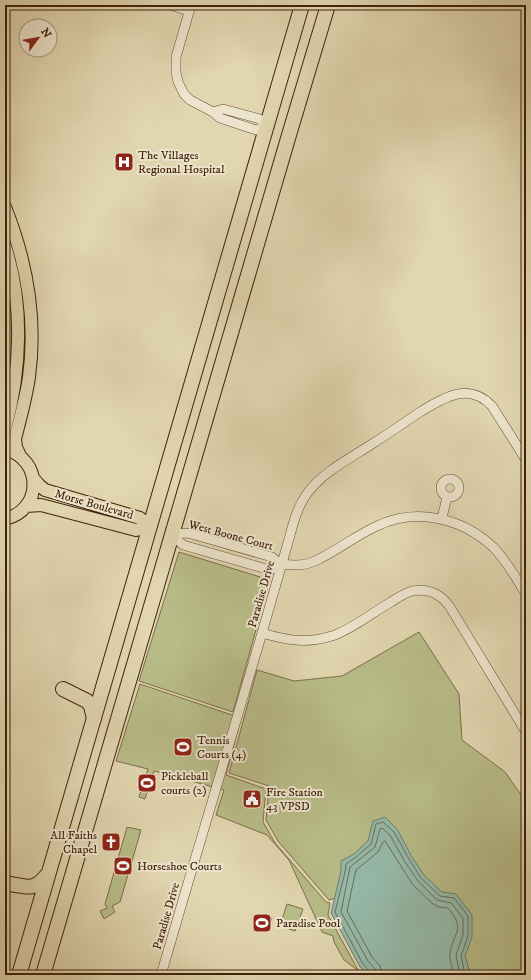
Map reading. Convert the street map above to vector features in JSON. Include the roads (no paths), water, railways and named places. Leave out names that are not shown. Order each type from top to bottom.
[{"type":"highway","points":[[18,975],[302,5]]},
{"type":"highway","points":[[43,975],[171,534],[328,5]]},
{"type":"highway","points":[[150,527],[171,534]]},
{"type":"highway","points":[[94,719],[91,706],[86,701],[63,689],[87,696],[94,693],[104,684]]},
{"type":"highway","points":[[38,907],[37,900],[33,895],[10,884],[34,887],[42,882],[48,875]]},
{"type":"main road","points":[[5,207],[9,230],[22,256],[29,292],[32,323],[29,378],[15,439],[16,447],[20,456]]},
{"type":"main road","points":[[5,246],[16,296],[18,324],[14,384],[5,429]]},
{"type":"main road","points":[[18,324],[32,323]]},
{"type":"main road","points":[[5,449],[20,456],[28,464],[33,478],[33,491],[26,506],[17,514],[5,519]]},
{"type":"main road","name":"Morse Boulevard","points":[[33,478],[39,486],[46,490],[140,518],[150,527]]},
{"type":"main road","name":"Morse Boulevard","points":[[26,506],[41,505],[136,530],[150,527]]},
{"type":"street","points":[[170,5],[190,8],[176,57],[178,82],[184,94],[190,100],[213,112],[223,109],[260,119],[266,128]]},
{"type":"street","name":"Paradise Drive","points":[[161,975],[281,564],[300,506],[305,496],[318,481],[333,469],[442,399],[464,393],[479,396],[492,406],[525,457]]},
{"type":"street","points":[[442,518],[447,497]]},
{"type":"street","name":"West Boone Court","points":[[171,534],[183,545],[270,570],[281,564],[298,565],[317,560],[378,525],[391,521],[417,516],[442,518],[472,531],[493,547],[510,569],[526,594]]},
{"type":"street","name":"West Boone Court","points":[[171,534],[188,533],[272,557],[281,564]]},
{"type":"street","points":[[262,633],[295,641],[317,640],[345,630],[406,593],[420,590],[434,593],[445,600],[502,690],[526,732]]},
{"type":"street","points":[[5,972],[12,975]]},
{"type":"water","points":[[385,817],[397,829],[412,857],[424,875],[442,892],[456,894],[472,915],[472,937],[465,956],[470,973],[469,975],[368,975],[360,967],[331,913],[341,871],[341,861],[354,854],[368,841],[373,821]]},
{"type":"water","name":"Paradise Pool","points":[[267,917],[272,918],[268,930],[254,925],[256,918],[266,921]]},
{"type":"place","name":"The Villages Regional Hospital","points":[[124,162]]},
{"type":"place","name":"Tennis Courts (4)","points":[[183,747]]},
{"type":"place","name":"Pickleball courts (2)","points":[[147,783]]},
{"type":"place","name":"Fire Station 43 VPSD","points":[[252,799]]},
{"type":"place","name":"All Faiths Chapel","points":[[111,842]]},
{"type":"place","name":"Horseshoe Courts","points":[[123,866]]},
{"type":"place","name":"Paradise Pool","points":[[262,923]]}]
